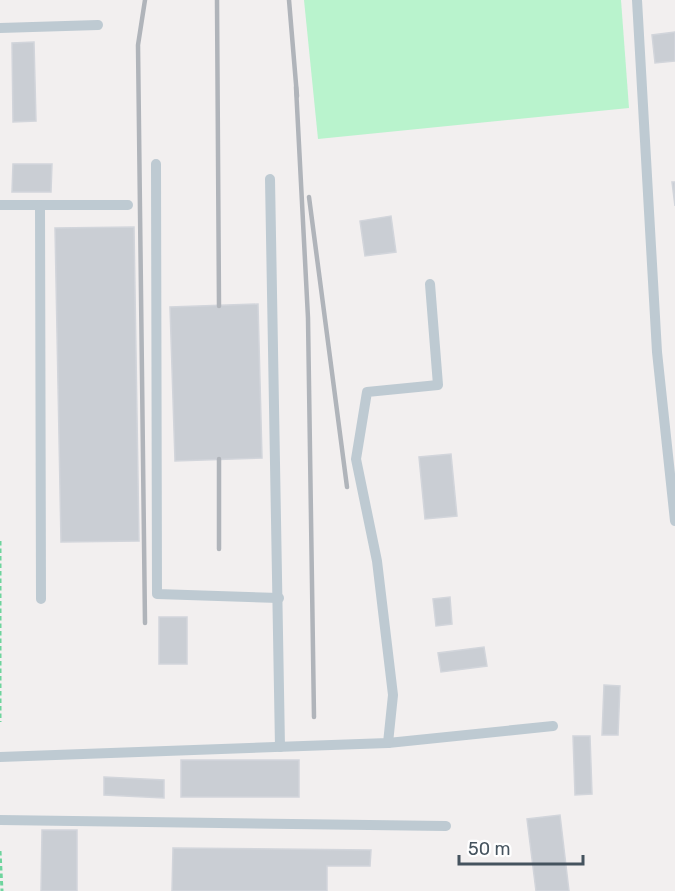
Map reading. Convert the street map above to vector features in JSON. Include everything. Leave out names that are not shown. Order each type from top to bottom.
[{"type":"lane","points":[[637,0],[657,352],[675,521]]},
{"type":"lane","points":[[0,27],[98,25]]},
{"type":"lane","points":[[156,164],[157,594],[279,598]]},
{"type":"lane","points":[[270,179],[280,747]]},
{"type":"lane","points":[[0,204],[128,205]]},
{"type":"lane","points":[[40,205],[41,600]]},
{"type":"lane","points":[[388,743],[391,684],[377,561],[356,459],[367,392],[438,385],[430,284]]},
{"type":"lane","points":[[0,757],[388,743],[553,726]]},
{"type":"lane","points":[[0,820],[446,826]]},
{"type":"path","points":[[0,541],[0,722]]},
{"type":"path","points":[[0,851],[2,891]]},
{"type":"green space","points":[[304,0],[621,0],[629,108],[318,139]]},
{"type":"building","points":[[675,32],[675,61],[655,63],[652,35]]},
{"type":"building","points":[[34,42],[36,121],[13,122],[12,43]]},
{"type":"building","points":[[13,164],[52,164],[51,192],[12,192]]},
{"type":"building","points":[[672,182],[675,182],[675,206]]},
{"type":"building","points":[[391,216],[396,252],[365,256],[360,221]]},
{"type":"building","points":[[134,227],[139,541],[61,542],[55,228]]},
{"type":"building","points":[[258,304],[262,458],[175,461],[170,307]]},
{"type":"building","points":[[451,454],[457,516],[425,519],[419,457]]},
{"type":"building","points":[[450,597],[452,624],[436,626],[433,599]]},
{"type":"building","points":[[159,617],[187,617],[187,664],[159,664]]},
{"type":"building","points":[[484,647],[487,666],[441,672],[438,653]]},
{"type":"building","points":[[604,685],[620,686],[618,735],[602,735]]},
{"type":"building","points":[[573,736],[590,736],[592,794],[575,795]]},
{"type":"building","points":[[181,760],[299,760],[299,797],[181,797]]},
{"type":"building","points":[[104,777],[164,780],[164,798],[104,795]]},
{"type":"building","points":[[560,815],[569,891],[536,891],[527,819]]},
{"type":"building","points":[[42,830],[77,830],[77,891],[41,891]]},
{"type":"building","points":[[173,848],[371,850],[370,866],[327,866],[327,891],[172,891]]},
{"type":"railway","points":[[145,0],[138,45],[145,623]]},
{"type":"railway","points":[[217,0],[219,306]]},
{"type":"railway","points":[[289,0],[297,96]]},
{"type":"railway","points":[[296,87],[308,318],[314,717]]},
{"type":"railway","points":[[309,197],[347,487]]},
{"type":"railway","points":[[219,459],[219,549]]}]
